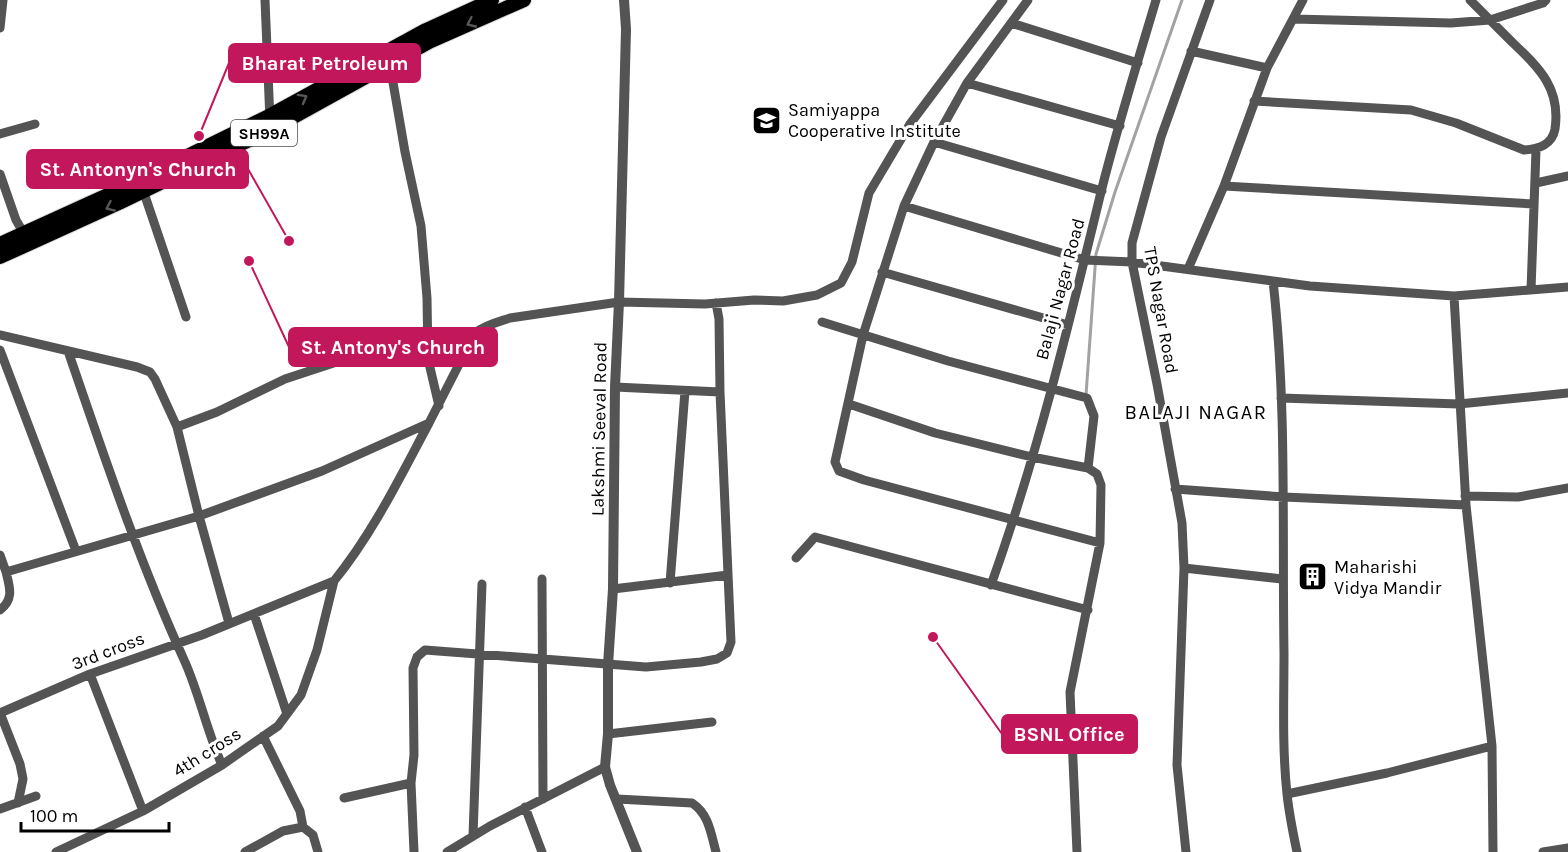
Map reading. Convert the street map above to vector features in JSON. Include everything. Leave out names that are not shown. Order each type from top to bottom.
[{"type":"main road","name":"SH99A","points":[[0,244],[271,123],[426,30],[492,0]]},
{"type":"main road","name":"SH99A","points":[[0,257],[143,190],[509,2],[525,0]]},
{"type":"street","points":[[265,0],[271,123]]},
{"type":"street","name":"Lakshmi Seeval Road","points":[[624,0],[626,29],[615,387],[613,589],[605,767],[637,852]]},
{"type":"street","points":[[334,581],[385,506],[475,333],[481,328],[510,318],[619,302],[783,301],[817,295],[841,283],[852,262],[869,192],[910,124],[1003,0]]},
{"type":"street","points":[[1028,0],[967,83],[934,142],[904,206],[863,336],[849,404],[835,455],[839,471],[864,480],[1100,543]]},
{"type":"street","name":"Balaji Nagar Road","points":[[991,585],[1014,521],[1088,260],[1102,192],[1156,0]]},
{"type":"street","name":"TPS Nagar Road","points":[[1186,852],[1177,765],[1184,568],[1182,523],[1132,262],[1132,243],[1155,158],[1210,0]]},
{"type":"street","points":[[1188,269],[1224,186],[1267,68],[1304,0]]},
{"type":"street","points":[[1254,101],[1411,111],[1456,123],[1524,150],[1536,150],[1549,143],[1554,131],[1556,110],[1552,91],[1541,71],[1470,0]]},
{"type":"street","points":[[1294,19],[1451,23],[1490,20],[1543,3],[1546,0]]},
{"type":"street","points":[[0,28],[3,1]]},
{"type":"street","points":[[1011,23],[1138,63]]},
{"type":"street","points":[[1191,51],[1267,68]]},
{"type":"street","points":[[390,65],[421,226],[427,298],[428,359],[438,406]]},
{"type":"street","points":[[967,83],[1120,126]]},
{"type":"street","points":[[0,134],[35,124]]},
{"type":"street","points":[[934,142],[1102,192]]},
{"type":"street","points":[[1531,290],[1536,150]]},
{"type":"street","points":[[0,174],[16,220],[23,232]]},
{"type":"street","points":[[1536,183],[1568,176]]},
{"type":"street","points":[[1224,186],[1534,204]]},
{"type":"street","points":[[143,190],[186,317]]},
{"type":"street","points":[[904,206],[1088,260],[1132,262],[1310,286],[1454,296],[1568,287]]},
{"type":"street","points":[[882,272],[1068,325]]},
{"type":"street","points":[[1273,281],[1277,317],[1284,497],[1282,579],[1287,794],[1297,852]]},
{"type":"street","points":[[1454,296],[1465,500],[1492,746],[1493,852]]},
{"type":"street","points":[[414,852],[411,783],[414,755],[413,668],[417,657],[425,650],[646,667],[701,662],[717,659],[727,653],[731,642],[719,319],[716,303]]},
{"type":"street","points":[[822,322],[863,336],[1086,398],[1094,416],[1088,468]]},
{"type":"street","points":[[177,427],[217,412],[285,379],[361,354],[428,339],[475,333]]},
{"type":"street","points":[[0,335],[150,372],[177,427],[229,623]]},
{"type":"street","points":[[0,350],[76,551]]},
{"type":"street","points":[[68,351],[132,535],[200,701],[213,745],[222,765]]},
{"type":"street","points":[[615,387],[720,392]]},
{"type":"street","points":[[670,583],[685,391]]},
{"type":"street","points":[[1281,398],[1459,404],[1568,393]]},
{"type":"street","points":[[849,404],[935,433],[1088,468],[1097,474],[1101,485],[1100,543],[1070,692],[1077,852]]},
{"type":"street","points":[[6,572],[199,516],[322,471],[429,423]]},
{"type":"street","points":[[1175,489],[1284,497],[1465,500],[1518,497],[1568,488]]},
{"type":"street","points":[[796,558],[815,537],[1088,610]]},
{"type":"street","points":[[0,555],[11,593],[7,604],[0,610]]},
{"type":"street","points":[[1184,568],[1282,579]]},
{"type":"street","points":[[613,589],[728,574]]},
{"type":"street","points":[[542,579],[543,799]]},
{"type":"street","name":"3rd cross","points":[[0,713],[90,674],[202,635],[334,581]]},
{"type":"street","name":"4th cross","points":[[56,852],[143,811],[222,765],[278,726],[301,695],[317,650],[334,581]]},
{"type":"street","points":[[473,836],[482,584]]},
{"type":"street","points":[[254,614],[287,714]]},
{"type":"street","points":[[90,674],[143,811]]},
{"type":"street","points":[[0,713],[22,772],[23,779],[18,803]]},
{"type":"street","points":[[608,734],[712,722]]},
{"type":"street","points":[[263,736],[300,812],[303,827],[313,835],[318,852]]},
{"type":"street","points":[[1287,794],[1387,773],[1492,746]]},
{"type":"street","points":[[447,852],[525,807],[605,767]]},
{"type":"street","points":[[344,798],[411,783]]},
{"type":"street","points":[[0,809],[36,796]]},
{"type":"street","points":[[617,799],[692,803],[704,814],[716,852]]},
{"type":"street","points":[[525,807],[542,852]]},
{"type":"street","points":[[245,852],[283,831],[303,827]]},
{"type":"street","points":[[1543,852],[1568,848]]},
{"type":"waterway","points":[[1086,395],[1096,254],[1115,192],[1182,0]]},
{"type":"place","name":"Samiyappa Cooperative Institute","points":[[767,120]]},
{"type":"place","name":"Bharat Petroleum","points":[[199,136]]},
{"type":"place","name":"St. Antonyn's Church","points":[[289,241]]},
{"type":"place","name":"St. Antony's Church","points":[[249,261]]},
{"type":"place","name":"Maharishi Vidya Mandir","points":[[1313,577]]},
{"type":"place","name":"BSNL Office","points":[[933,637]]},
{"type":"district","name":"BALAJI NAGAR","points":[[1196,412]]}]
